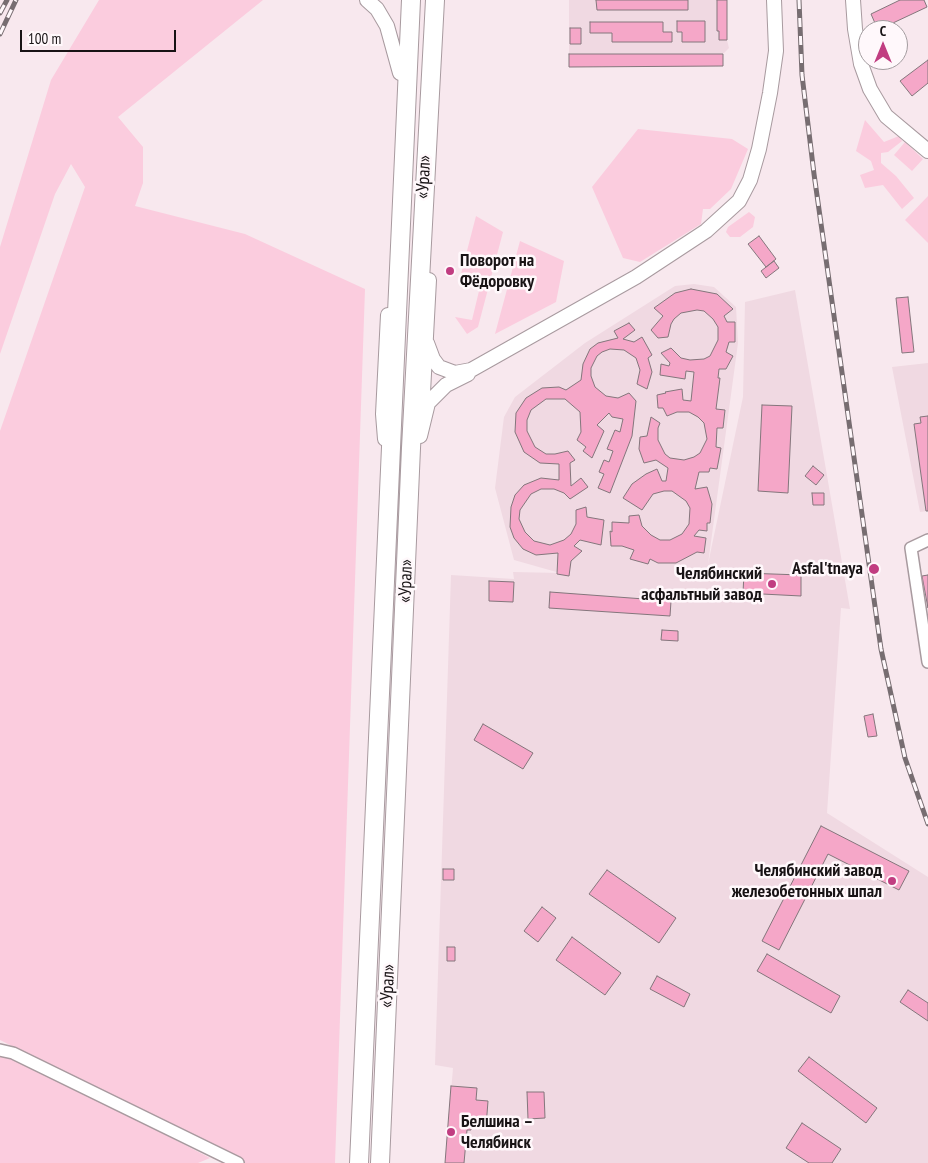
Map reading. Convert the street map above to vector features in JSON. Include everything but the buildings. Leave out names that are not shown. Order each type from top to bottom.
[{"type":"main road","name":"«Урал»","points":[[359,1163],[411,0]]},
{"type":"main road","name":"«Урал»","points":[[380,1163],[411,448],[435,0]]},
{"type":"street","points":[[366,0],[377,9],[387,26],[400,73]]},
{"type":"street","points":[[390,459],[384,434],[383,414],[404,0]]},
{"type":"street","points":[[402,682],[411,631],[442,0]]},
{"type":"street","points":[[420,436],[428,403],[434,395],[446,386],[636,277],[706,231],[739,201],[750,180],[759,149],[770,94],[776,51],[774,0]]},
{"type":"street","points":[[853,0],[854,30],[861,64],[870,89],[886,116],[928,151]]},
{"type":"street","points":[[426,340],[433,359],[439,366],[447,370],[462,372],[489,360]]},
{"type":"street","points":[[928,540],[911,548],[928,662]]},
{"type":"street","points":[[0,1050],[13,1053],[238,1163]]},
{"type":"shaded area","points":[[99,0],[263,0],[118,117],[143,147],[143,183],[135,206],[245,234],[365,289],[335,1163],[245,1163],[0,1040],[0,431],[85,187],[71,164],[55,194],[0,354],[0,247],[51,80]]},
{"type":"shaded area","points":[[569,0],[727,0],[727,40],[729,48],[723,54],[723,66],[569,67]]},
{"type":"shaded area","points":[[865,120],[884,142],[899,136],[902,141],[888,152],[881,153],[881,163],[896,176],[914,198],[902,209],[883,185],[865,188],[860,175],[874,170],[871,161],[856,151]]},
{"type":"shaded area","points":[[638,129],[732,139],[748,149],[731,189],[710,209],[703,209],[701,224],[640,262],[623,258],[592,187]]},
{"type":"shaded area","points":[[905,142],[923,159],[912,171],[894,155]]},
{"type":"shaded area","points":[[928,196],[928,243],[905,220]]},
{"type":"shaded area","points":[[749,212],[755,217],[753,227],[740,237],[730,237],[726,232],[728,227]]},
{"type":"shaded area","points":[[476,216],[503,232],[478,327],[467,334],[455,317],[472,320],[479,291],[461,274]]},
{"type":"shaded area","points":[[520,241],[564,261],[556,302],[495,334]]},
{"type":"shaded area","points":[[694,284],[714,287],[736,307],[738,343],[708,564],[743,397],[745,302],[795,290],[850,609],[841,608],[827,813],[928,877],[928,1163],[445,1163],[453,1068],[435,1065],[451,575],[514,579],[513,572],[560,573],[514,560],[495,488],[504,417],[515,397],[585,343],[675,286]]},
{"type":"shaded area","points":[[928,363],[928,511],[920,512],[892,367]]},
{"type":"shaded area","points":[[0,1054],[15,1056],[210,1158],[198,1163],[0,1163]]},
{"type":"railway","points":[[0,13],[7,0]]},
{"type":"railway","points":[[0,34],[16,0]]},
{"type":"railway","points":[[799,0],[802,75],[814,174],[881,649],[905,758],[928,824]]},
{"type":"place","name":"Поворот на Фёдоровку","points":[[450,271]]},
{"type":"place","name":"Asfal'tnaya","points":[[874,569]]},
{"type":"place","name":"Челябинский асфальтный завод","points":[[772,584]]},
{"type":"place","name":"Челябинский завод железобетонных шпал","points":[[892,881]]},
{"type":"place","name":"Белшина – Челябинск","points":[[451,1132]]}]
